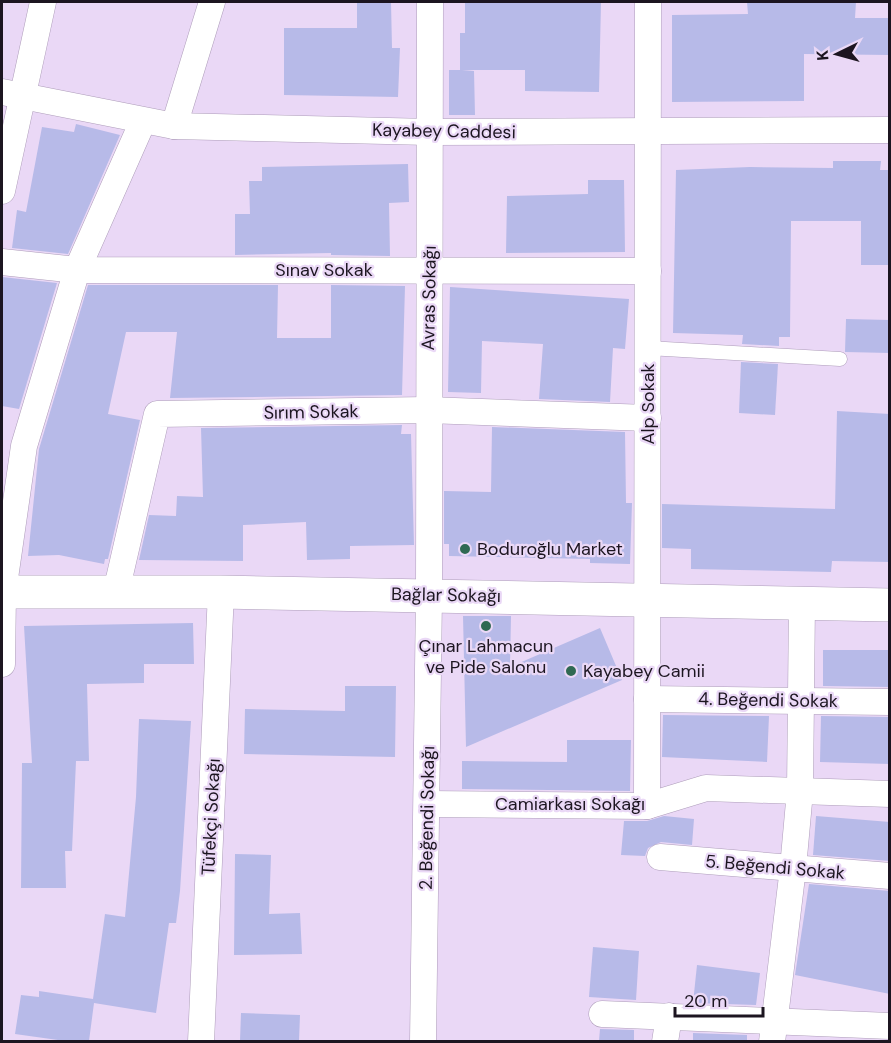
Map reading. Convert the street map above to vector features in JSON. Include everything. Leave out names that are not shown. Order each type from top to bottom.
[{"type":"main road","name":"Bağlar Sokağı","points":[[2,592],[221,592],[647,598],[890,605]]},
{"type":"street","points":[[2,191],[12,94],[43,2]]},
{"type":"street","points":[[174,126],[212,2]]},
{"type":"street","name":"Avras Sokağı","points":[[429,595],[430,2]]},
{"type":"street","name":"Alp Sokak","points":[[647,806],[648,2]]},
{"type":"street","name":"Kayabey Caddesi","points":[[12,94],[143,122],[174,126],[430,132],[890,130]]},
{"type":"street","points":[[2,664],[2,592],[24,446],[77,270],[143,122]]},
{"type":"street","name":"Sınav Sokak","points":[[2,262],[77,270],[648,270]]},
{"type":"street","name":"Sırım Sokak","points":[[116,592],[157,414],[428,410],[648,418]]},
{"type":"street","name":"Tüfekçi Sokağı","points":[[201,1041],[221,592]]},
{"type":"street","name":"2. Beğendi Sokağı","points":[[423,1041],[429,595]]},
{"type":"street","points":[[773,1031],[794,868],[800,791],[801,602]]},
{"type":"street","name":"4. Beğendi Sokak","points":[[647,699],[890,702]]},
{"type":"street","name":"Camiarkası Sokağı","points":[[427,804],[647,806],[706,788],[890,794]]},
{"type":"street","name":"5. Beğendi Sokak","points":[[660,857],[890,876]]},
{"type":"street","points":[[603,1014],[669,1016],[773,1031],[890,1026]]},
{"type":"street","points":[[665,1041],[669,1016]]},
{"type":"lane","points":[[648,348],[840,359]]},
{"type":"building","points":[[357,2],[391,2],[392,48],[400,48],[398,97],[284,95],[284,28],[357,28]]},
{"type":"building","points":[[465,2],[601,2],[599,92],[525,91],[525,70],[462,70],[474,71],[475,115],[449,115],[449,70],[460,70],[460,33],[465,33]]},
{"type":"building","points":[[747,2],[856,2],[855,18],[890,18],[890,55],[804,54],[804,101],[672,102],[672,15],[748,14]]},
{"type":"building","points":[[76,124],[120,135],[68,254],[12,248],[17,210],[26,212],[42,127],[74,132]]},
{"type":"building","points":[[833,161],[881,161],[880,170],[890,170],[890,265],[861,265],[861,221],[791,221],[790,337],[779,337],[779,346],[742,344],[743,335],[673,333],[676,170],[750,167],[833,168]]},
{"type":"building","points":[[408,164],[409,202],[389,203],[390,256],[331,255],[331,253],[235,255],[235,214],[250,214],[249,181],[262,181],[262,167]]},
{"type":"building","points":[[588,180],[624,180],[625,252],[506,253],[507,196],[588,194]]},
{"type":"building","points":[[2,277],[57,283],[19,409],[2,406]]},
{"type":"building","points":[[88,285],[278,285],[277,338],[331,338],[331,285],[405,286],[402,395],[170,398],[177,332],[126,332],[108,414],[140,420],[108,559],[105,559],[104,564],[59,555],[28,556],[39,449]]},
{"type":"building","points":[[450,287],[629,299],[625,349],[613,348],[610,402],[539,399],[543,344],[482,341],[481,393],[448,392]]},
{"type":"building","points":[[846,319],[890,320],[890,353],[845,352]]},
{"type":"building","points":[[741,362],[778,364],[775,415],[739,413]]},
{"type":"building","points":[[837,411],[890,414],[890,562],[832,561],[831,572],[691,569],[691,549],[662,548],[662,504],[835,509]]},
{"type":"building","points":[[402,425],[401,434],[411,434],[414,545],[350,546],[350,559],[307,560],[306,522],[243,525],[243,561],[139,560],[149,515],[176,516],[177,496],[203,497],[201,428]]},
{"type":"building","points":[[492,427],[625,432],[626,503],[632,503],[630,564],[590,563],[590,559],[449,556],[449,544],[444,544],[444,491],[491,492]]},
{"type":"building","points":[[463,616],[511,616],[510,667],[600,628],[622,680],[466,747]]},
{"type":"building","points":[[193,623],[194,664],[144,664],[144,683],[87,684],[89,761],[76,761],[72,851],[65,851],[66,888],[21,888],[22,763],[32,763],[24,626]]},
{"type":"building","points":[[823,650],[890,650],[890,687],[823,686]]},
{"type":"building","points":[[345,686],[396,686],[395,757],[244,754],[245,709],[345,711]]},
{"type":"building","points":[[663,715],[769,716],[767,762],[662,757]]},
{"type":"building","points":[[821,716],[890,717],[890,764],[820,762]]},
{"type":"building","points":[[139,719],[191,721],[180,891],[176,923],[169,923],[156,1013],[94,1003],[89,1041],[65,1041],[15,1034],[21,995],[39,997],[39,991],[93,999],[105,914],[125,917],[136,797]]},
{"type":"building","points":[[567,740],[631,740],[630,791],[462,789],[462,761],[567,762]]},
{"type":"building","points":[[664,816],[694,819],[692,845],[661,842],[648,848],[645,856],[621,855],[624,821],[647,821]]},
{"type":"building","points":[[816,816],[890,822],[890,861],[813,855]]},
{"type":"building","points":[[235,854],[271,855],[269,914],[300,913],[302,954],[234,955]]},
{"type":"building","points":[[809,884],[890,891],[890,994],[795,975]]},
{"type":"building","points":[[593,947],[639,951],[636,1000],[589,997]]},
{"type":"building","points":[[697,965],[760,973],[756,1005],[693,1003]]},
{"type":"building","points":[[241,1013],[300,1015],[299,1041],[240,1041]]},
{"type":"building","points":[[600,1029],[634,1030],[634,1041],[599,1041]]},
{"type":"building","points":[[693,1033],[747,1035],[747,1041],[693,1041]]},
{"type":"place","name":"Boduroğlu Market","points":[[465,549]]},
{"type":"place","name":"Çınar Lahmacun ve Pide Salonu","points":[[486,626]]},
{"type":"place","name":"Kayabey Camii","points":[[571,671]]}]
